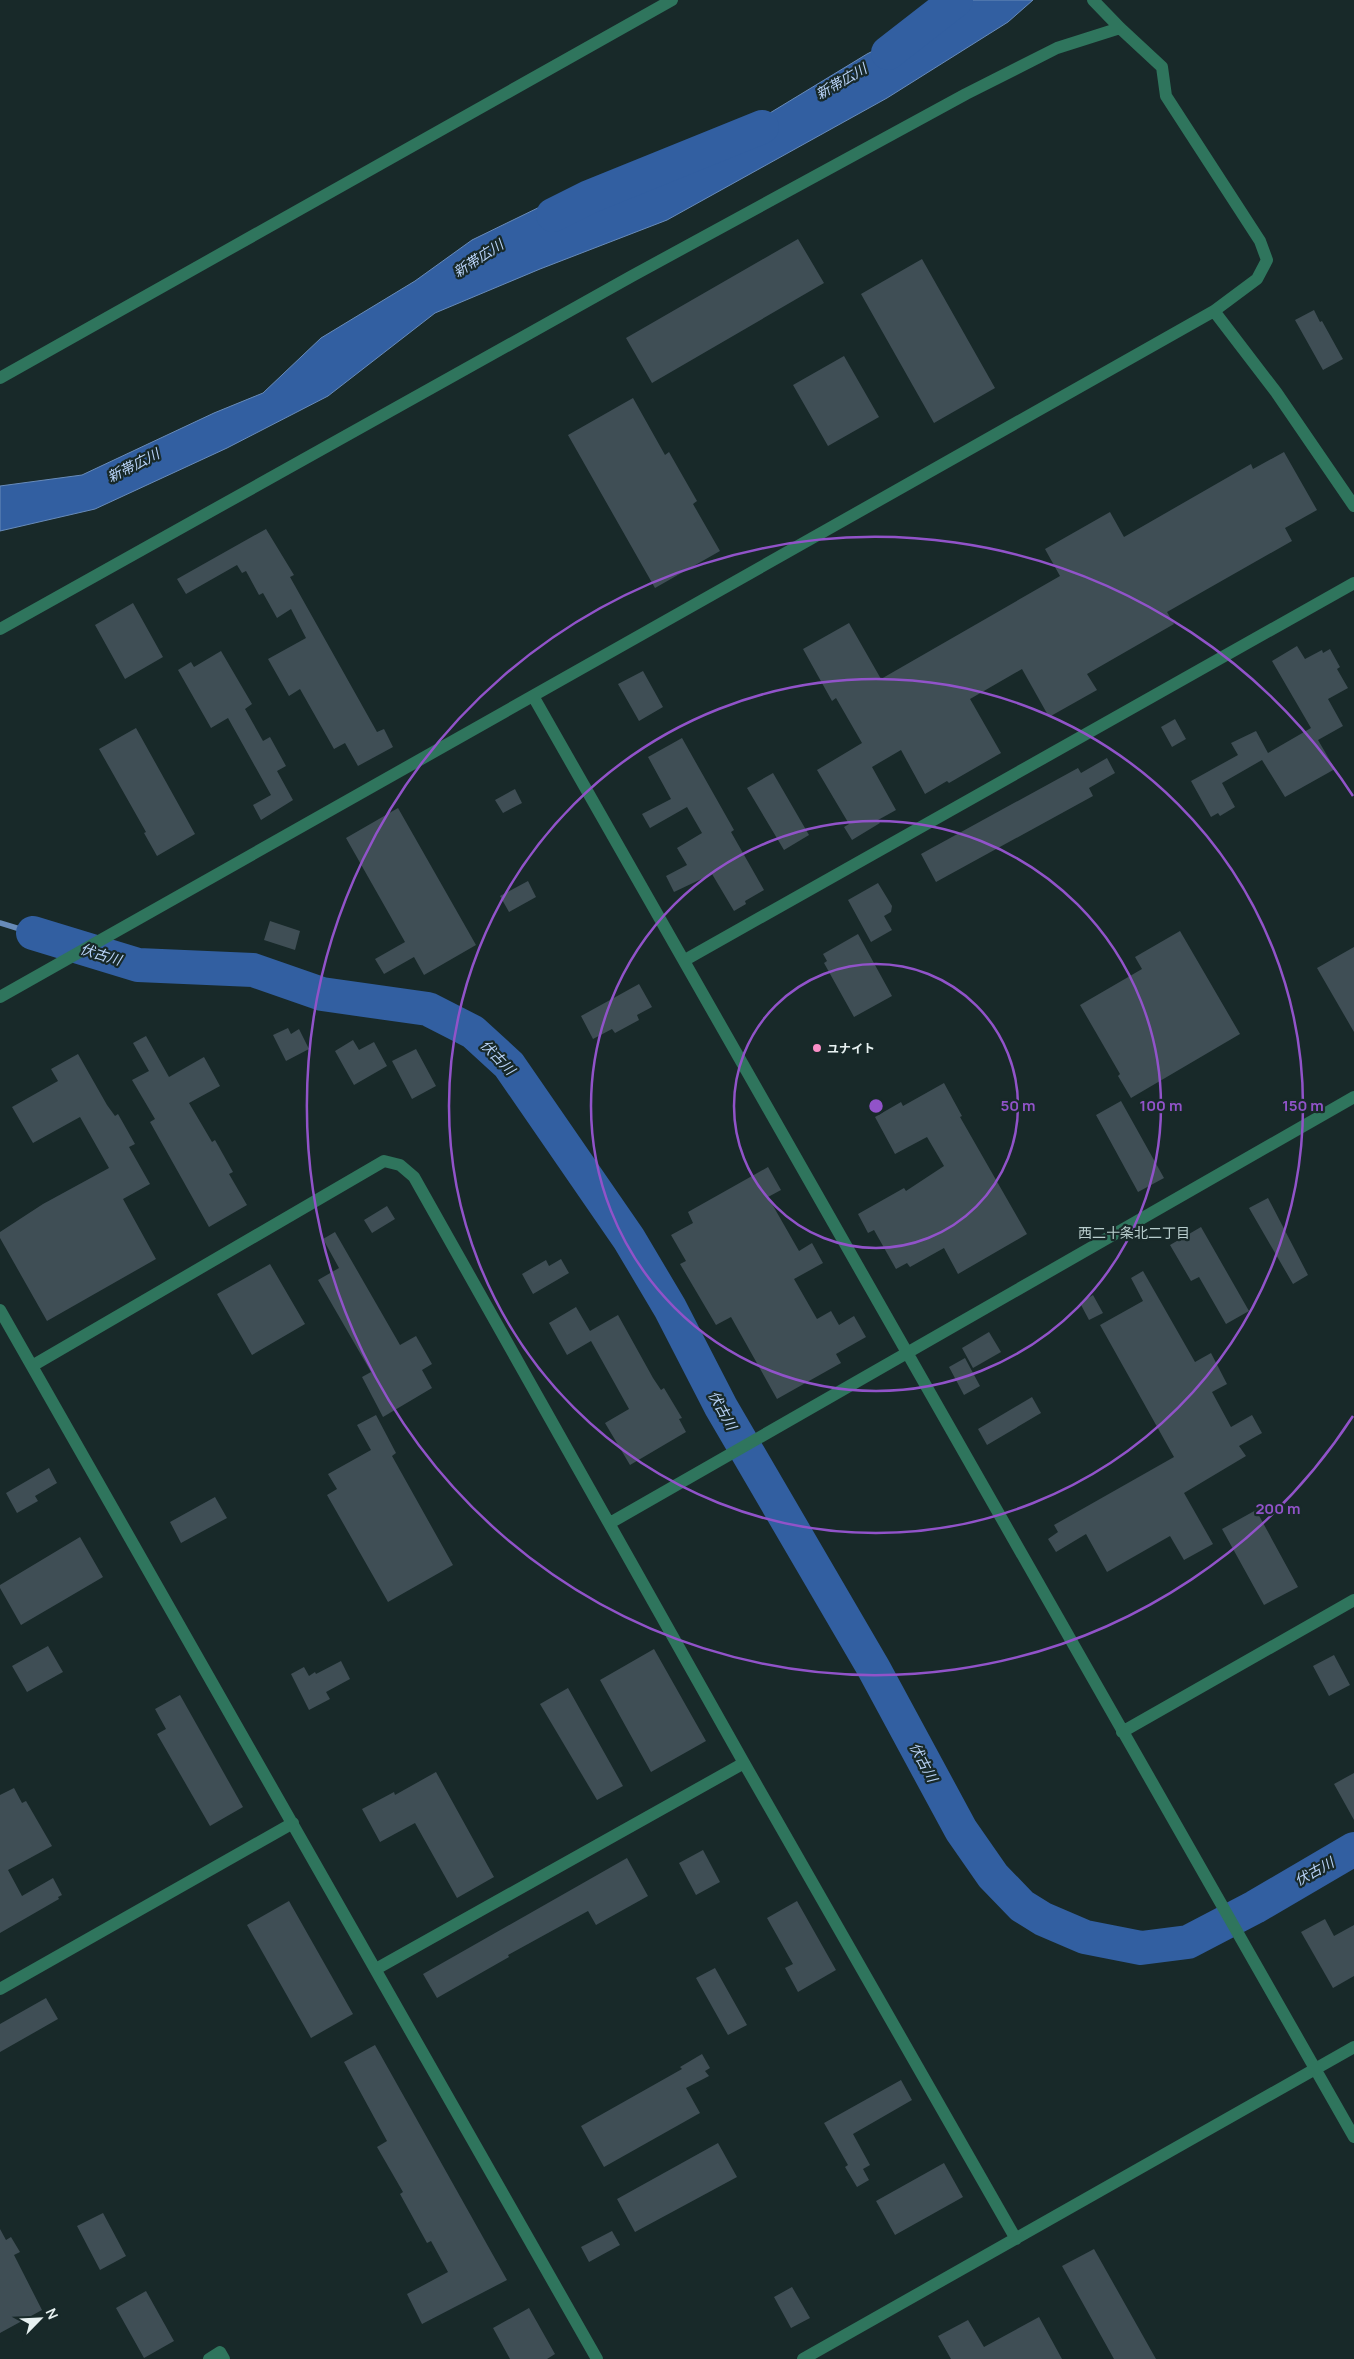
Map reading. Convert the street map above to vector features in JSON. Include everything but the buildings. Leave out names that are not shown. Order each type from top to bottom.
[{"type":"street","points":[[0,378],[672,0]]},
{"type":"street","points":[[0,997],[1214,311],[1257,279],[1267,260],[1260,241],[1166,96],[1162,67],[1094,1]]},
{"type":"street","points":[[0,629],[632,276],[958,98],[1057,48],[1120,28]]},
{"type":"street","points":[[1214,311],[1276,392],[1354,506]]},
{"type":"street","points":[[685,960],[1354,583]]},
{"type":"street","points":[[533,696],[685,960],[1314,2070],[1354,2137]]},
{"type":"street","points":[[610,1523],[1354,1098]]},
{"type":"street","points":[[32,1366],[384,1161],[400,1165],[414,1177],[744,1763],[1016,2239]]},
{"type":"street","points":[[0,1310],[597,2359]]},
{"type":"street","points":[[1122,1732],[1354,1600]]},
{"type":"street","points":[[376,1969],[744,1763]]},
{"type":"street","points":[[0,1989],[293,1823]]},
{"type":"street","points":[[803,2359],[1354,2047]]},
{"type":"street","points":[[209,2359],[220,2352],[224,2359]]},
{"type":"water","points":[[973,0],[1033,0],[1008,22],[887,98],[667,220],[540,269],[435,313],[328,396],[227,448],[95,509],[0,531],[0,486],[82,475],[214,413],[263,393],[321,338],[415,281],[472,240],[548,203],[653,184],[867,54]]},
{"type":"waterway","name":"新帯広川","points":[[888,53],[956,0]]},
{"type":"waterway","name":"新帯広川","points":[[553,215],[589,197],[762,127]]},
{"type":"waterway","name":"伏古川","points":[[0,923],[33,933]]},
{"type":"waterway","name":"伏古川","points":[[33,933],[138,965],[253,970],[322,994],[428,1009],[473,1032],[509,1065],[629,1239],[670,1308],[721,1407],[874,1669],[961,1830],[993,1876],[1022,1906],[1043,1919],[1085,1937],[1141,1948],[1188,1942],[1255,1907],[1354,1849]]},
{"type":"place","name":"ユナイト","points":[[817,1048]]},
{"type":"district","name":"西二十条北二丁目","points":[[1134,1232]]}]
